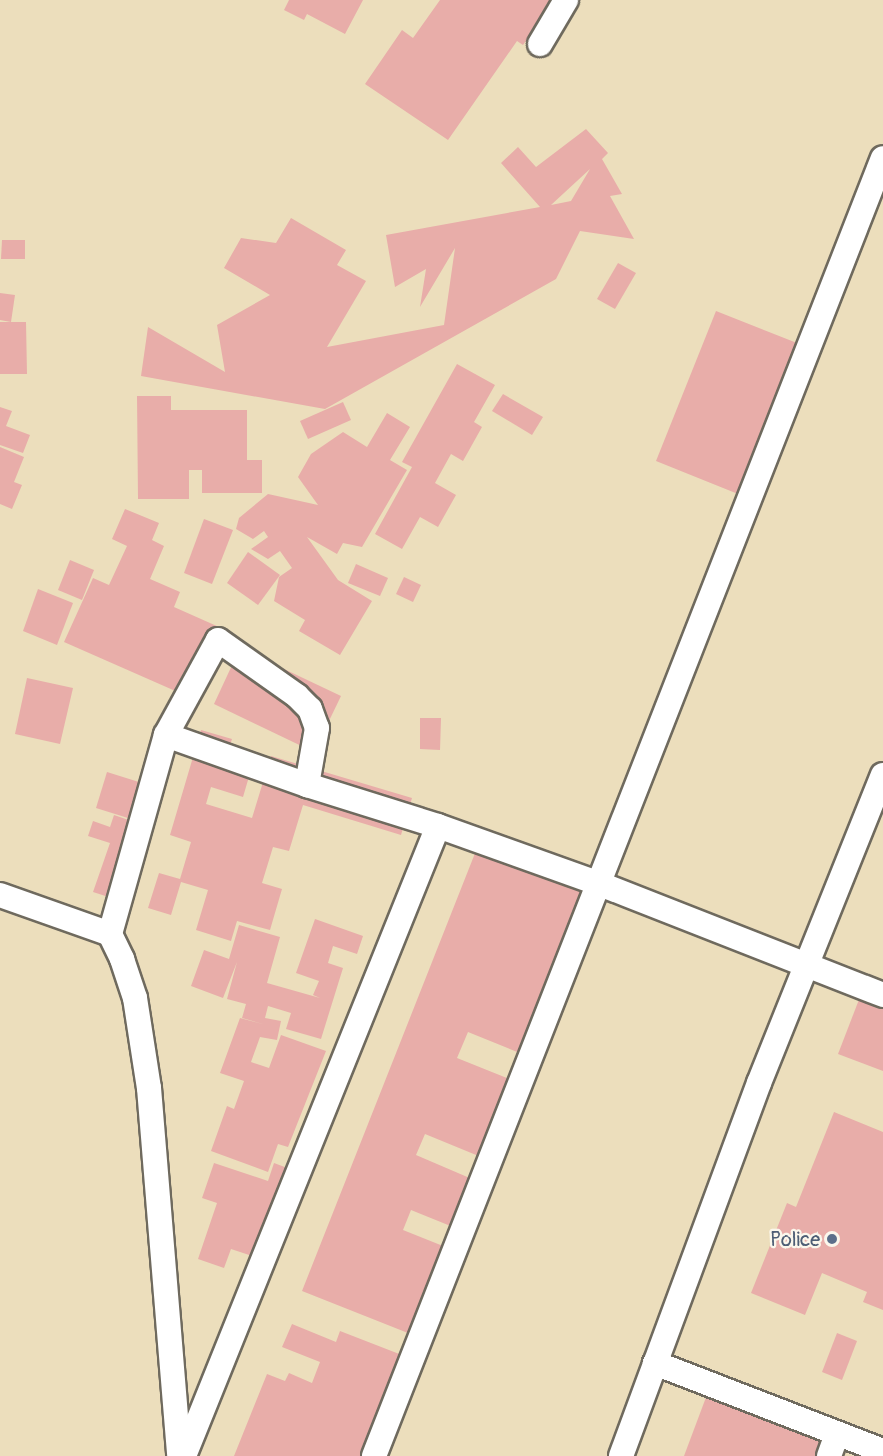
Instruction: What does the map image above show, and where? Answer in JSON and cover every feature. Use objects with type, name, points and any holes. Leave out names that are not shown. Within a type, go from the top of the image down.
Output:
[{"type":"street","points":[[540,44],[566,0]]},
{"type":"street","points":[[374,1456],[883,158]]},
{"type":"street","points":[[179,1456],[149,1088],[135,998],[110,934],[166,735],[218,640],[297,696],[309,709],[317,728],[307,785]]},
{"type":"street","points":[[166,735],[307,785],[438,826],[600,884],[883,994]]},
{"type":"street","points":[[621,1456],[807,966],[883,775]]},
{"type":"street","points":[[184,1456],[438,826]]},
{"type":"street","points":[[0,894],[110,934]]},
{"type":"street","points":[[655,1363],[833,1445],[883,1451]]},
{"type":"building","points":[[289,0],[363,0],[345,34],[307,14],[304,20],[284,10]]},
{"type":"building","points":[[440,0],[554,0],[523,45],[517,41],[448,140],[365,84],[402,30],[413,38]]},
{"type":"building","points":[[586,129],[608,153],[602,159],[622,194],[610,196],[634,239],[580,231],[556,279],[325,409],[141,376],[148,327],[225,372],[217,325],[270,295],[224,268],[241,238],[276,243],[291,218],[346,250],[337,265],[366,281],[327,347],[444,325],[455,248],[420,307],[426,269],[395,287],[386,235],[540,207],[501,163],[518,147],[536,167]],"holes":[[[590,169],[571,201],[551,205]]]},
{"type":"building","points":[[2,240],[25,240],[25,259],[1,259]]},
{"type":"building","points":[[618,263],[636,273],[615,309],[597,299]]},
{"type":"building","points":[[0,293],[15,295],[11,322],[0,320]]},
{"type":"building","points":[[716,311],[802,345],[749,479],[745,477],[738,494],[656,461]]},
{"type":"building","points":[[0,322],[26,322],[27,374],[0,374]]},
{"type":"building","points":[[457,364],[495,385],[474,422],[482,427],[463,461],[451,454],[435,483],[456,495],[438,527],[420,517],[402,549],[375,534],[412,467],[402,462]]},
{"type":"building","points":[[503,394],[543,417],[532,435],[492,411]]},
{"type":"building","points":[[137,396],[171,396],[171,410],[247,410],[247,460],[262,460],[262,493],[202,493],[202,470],[189,470],[189,499],[138,499]]},
{"type":"building","points":[[343,402],[351,420],[308,439],[300,421]]},
{"type":"building","points":[[0,407],[12,411],[6,426],[30,435],[23,453],[0,445]]},
{"type":"building","points":[[387,413],[410,427],[390,460],[407,470],[362,547],[343,543],[337,554],[307,537],[338,580],[372,601],[340,655],[299,631],[305,620],[274,601],[279,577],[292,568],[280,551],[268,559],[251,549],[268,537],[264,531],[253,539],[236,529],[239,518],[268,494],[318,505],[298,477],[311,454],[343,432],[367,447]]},
{"type":"building","points":[[0,447],[24,457],[14,482],[22,485],[12,509],[0,504]]},
{"type":"building","points":[[125,509],[159,523],[152,540],[164,546],[150,579],[180,592],[174,607],[219,627],[189,697],[64,642],[93,578],[109,585],[127,546],[112,539]]},
{"type":"building","points":[[204,519],[233,530],[212,584],[184,573]]},
{"type":"building","points":[[248,552],[280,575],[258,605],[227,583]]},
{"type":"building","points":[[70,560],[94,570],[82,600],[58,590]]},
{"type":"building","points":[[356,564],[388,578],[380,596],[348,583]]},
{"type":"building","points":[[404,577],[421,585],[413,602],[396,594]]},
{"type":"building","points":[[38,589],[73,603],[57,645],[23,631]]},
{"type":"building","points":[[240,648],[341,696],[314,752],[214,704]]},
{"type":"building","points":[[27,678],[73,688],[60,744],[15,734]]},
{"type":"building","points":[[420,718],[441,718],[440,750],[420,749]]},
{"type":"building","points":[[201,730],[232,739],[230,745],[256,753],[243,797],[211,787],[206,804],[252,818],[271,756],[412,798],[401,835],[303,805],[289,851],[273,847],[262,883],[282,889],[270,930],[237,921],[231,941],[196,930],[208,890],[181,882],[171,915],[148,908],[159,873],[180,879],[191,842],[170,835]]},
{"type":"building","points":[[107,772],[158,788],[147,824],[96,808]]},
{"type":"building","points":[[114,815],[146,826],[121,901],[93,892],[110,843],[88,836],[93,821],[110,827]]},
{"type":"building","points":[[483,833],[596,878],[522,1054],[468,1032],[457,1058],[512,1080],[481,1157],[425,1134],[416,1155],[472,1179],[453,1227],[411,1210],[403,1230],[448,1248],[413,1335],[302,1291]]},
{"type":"building","points":[[315,919],[363,936],[357,954],[333,946],[328,963],[343,968],[321,1039],[286,1029],[291,1013],[268,1006],[265,1018],[281,1021],[277,1040],[260,1037],[251,1062],[269,1068],[281,1035],[326,1051],[288,1147],[278,1144],[268,1172],[211,1151],[227,1106],[234,1109],[244,1081],[220,1073],[240,1018],[263,1024],[242,1018],[246,1004],[227,999],[237,962],[223,998],[191,986],[204,950],[229,959],[239,925],[280,937],[267,983],[320,998],[313,995],[319,981],[296,973]]},
{"type":"building","points":[[865,984],[883,991],[883,1071],[838,1054]]},
{"type":"building","points":[[834,1112],[883,1132],[883,1310],[863,1302],[867,1292],[822,1273],[805,1315],[751,1293],[787,1203],[796,1207]]},
{"type":"building","points":[[214,1163],[268,1181],[274,1163],[290,1169],[261,1259],[231,1249],[224,1268],[198,1259],[217,1203],[202,1198]]},
{"type":"building","points":[[292,1324],[336,1342],[340,1331],[407,1357],[363,1456],[234,1456],[267,1374],[285,1381],[289,1373],[312,1383],[320,1362],[282,1347]]},
{"type":"building","points":[[837,1333],[857,1341],[842,1380],[822,1372]]},
{"type":"building","points":[[711,1384],[848,1436],[840,1456],[684,1456]]},
{"type":"place","name":"Police","points":[[832,1239]]}]
